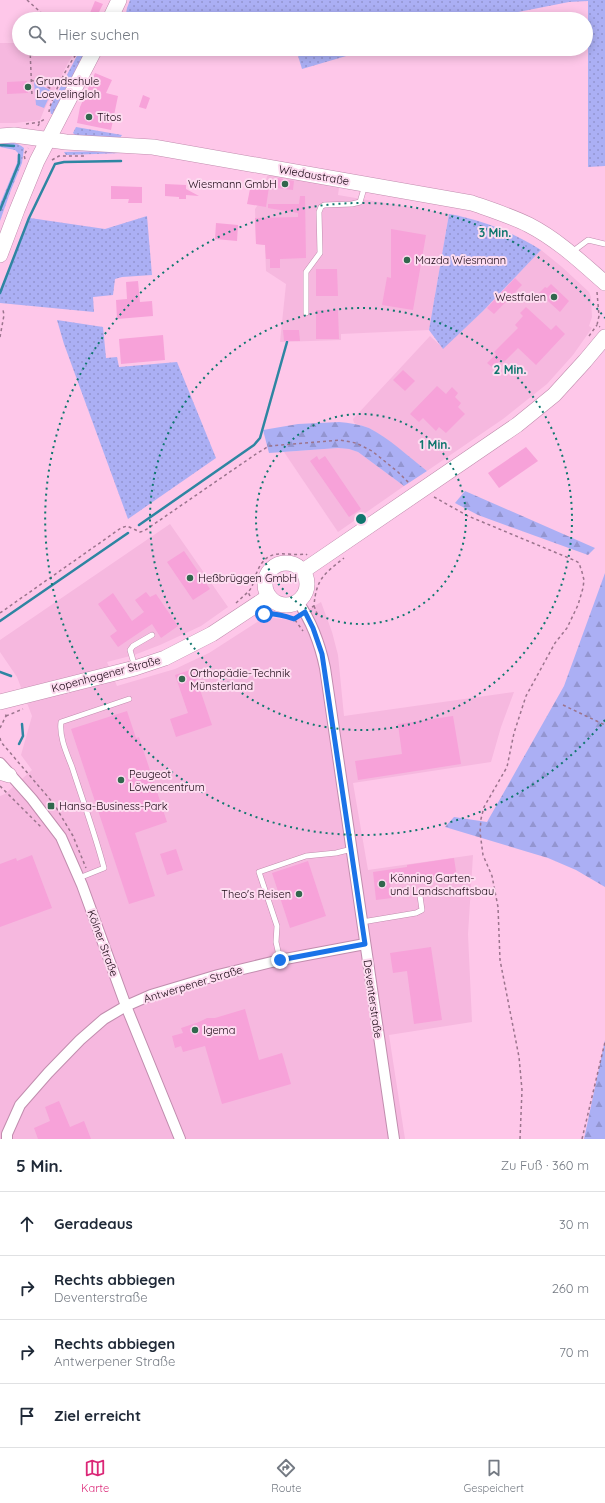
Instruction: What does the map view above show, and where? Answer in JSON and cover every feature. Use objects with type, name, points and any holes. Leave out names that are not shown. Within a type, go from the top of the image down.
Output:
[{"type":"main road","points":[[113,12],[118,0]]},
{"type":"main road","points":[[0,255],[16,210],[37,161],[48,140],[54,117],[91,56]]},
{"type":"main road","name":"Wiedaustraße","points":[[0,136],[14,135],[66,142],[153,147],[472,203],[504,214],[530,226],[572,253],[601,286]]},
{"type":"main road","points":[[308,568],[306,593],[301,607],[292,605],[284,606],[272,601],[262,600],[265,590],[264,582],[270,569],[276,565],[289,563],[308,568],[511,430],[534,412],[561,388],[601,330]]},
{"type":"main road","name":"Kopenhagener Straße","points":[[0,702],[135,668],[165,658],[219,630],[262,600]]},
{"type":"street","name":"Deventerstraße","points":[[301,607],[318,641],[326,668],[394,1139]]},
{"type":"street","name":"Kölner Straße","points":[[2,774],[32,799],[61,837],[79,878],[126,1006],[180,1139]]},
{"type":"street","name":"Antwerpener Straße","points":[[4,1134],[20,1105],[48,1073],[80,1040],[104,1020],[126,1006],[174,987],[280,960],[365,944]]},
{"type":"lane","points":[[306,313],[306,272],[320,253],[319,212],[321,207],[324,205],[352,204],[360,202],[366,184]]},
{"type":"lane","points":[[572,253],[588,240],[605,244]]},
{"type":"lane","points":[[135,668],[130,650],[133,646],[152,635]]},
{"type":"lane","points":[[79,878],[104,868],[97,841],[64,744],[60,729],[61,722],[129,699]]},
{"type":"lane","points":[[280,960],[276,942],[277,926],[259,872],[306,856],[352,849]]},
{"type":"lane","points":[[362,922],[416,913],[422,910],[420,896]]},
{"type":"path","points":[[27,0],[40,12]]},
{"type":"path","points":[[30,56],[32,96]]},
{"type":"path","points":[[54,117],[49,105],[70,64],[76,56]]},
{"type":"path","points":[[31,80],[52,89]]},
{"type":"path","points":[[37,161],[48,162],[60,156],[90,156]]},
{"type":"path","points":[[589,337],[601,330],[599,316],[601,286]]},
{"type":"path","points":[[0,337],[4,315],[3,310]]},
{"type":"path","points":[[0,613],[120,528],[127,526],[140,532],[144,531],[269,446],[340,440],[356,443],[372,451],[410,484],[421,491],[434,496],[468,516],[576,561],[579,564],[584,580],[578,605],[567,628],[555,643],[526,696],[514,733],[507,767],[484,807],[481,819],[480,832],[484,855],[492,876],[498,907],[500,960],[519,1057],[522,1090],[520,1139]]},
{"type":"path","points":[[280,553],[300,555],[306,554],[308,568],[322,576],[318,582],[314,606],[301,607],[294,619],[269,613],[264,614],[262,600],[248,592],[254,584],[256,573],[265,560],[273,555],[280,553]]},
{"type":"path","points":[[563,704],[605,725]]},
{"type":"path","points":[[0,738],[0,743]]},
{"type":"path","points":[[2,774],[45,832]]},
{"type":"path","points":[[582,1139],[605,1042]]},
{"type":"shaded area","name":"Grundschule Loevelingloh","points":[[0,43],[12,43],[12,56],[72,56],[40,120],[0,123]]},
{"type":"shaded area","points":[[277,175],[339,188],[338,195],[449,214],[429,330],[341,334],[341,340],[280,342],[286,284],[266,271],[265,245],[256,244],[255,209],[263,198],[267,176]]},
{"type":"shaded area","points":[[541,250],[589,292],[591,297],[592,317],[589,326],[592,328],[573,355],[547,384],[503,419],[427,471],[385,438],[369,428],[354,423],[353,419],[430,336],[443,348],[483,311]]},
{"type":"shaded area","points":[[338,448],[358,452],[404,486],[338,532],[284,452]]},
{"type":"shaded area","name":"Hansa-Business-Park","points":[[170,524],[228,607],[201,626],[160,645],[134,655],[107,662],[117,686],[175,669],[209,653],[265,617],[290,620],[321,602],[332,632],[338,655],[344,716],[514,692],[501,727],[491,762],[353,783],[368,870],[473,855],[468,934],[472,1022],[389,1035],[405,1139],[0,1139],[0,796],[5,794],[32,770],[21,755],[32,716],[17,677],[0,652],[0,640]]},
{"type":"green space","points":[[130,0],[605,0],[605,166],[588,167],[588,56],[593,56],[593,12],[588,12],[588,1],[569,2],[518,12],[126,12]]},
{"type":"green space","points":[[77,56],[84,56],[53,114],[51,114],[50,110],[51,105]]},
{"type":"green space","points":[[298,56],[346,56],[302,69]]},
{"type":"green space","points":[[34,82],[52,91],[44,108],[36,105]]},
{"type":"green space","points":[[76,127],[122,135],[120,138],[76,136],[73,133]]},
{"type":"green space","points":[[0,142],[16,143],[24,148],[22,163],[0,221],[0,204],[17,163],[18,153],[15,150],[0,147]]},
{"type":"green space","points":[[117,151],[123,153],[66,155],[64,152]]},
{"type":"green space","points":[[449,214],[485,223],[519,238],[541,250],[483,311],[443,349],[429,330]]},
{"type":"green space","points":[[147,216],[152,275],[122,277],[115,279],[113,295],[93,297],[94,312],[0,303],[0,294],[30,218],[105,229]]},
{"type":"green space","points":[[57,320],[103,327],[106,358],[117,357],[119,367],[177,362],[216,458],[128,519],[64,344]]},
{"type":"green space","points":[[339,422],[369,428],[391,442],[427,471],[404,486],[358,452],[349,449],[338,448],[269,453],[263,430],[298,424]]},
{"type":"green space","points":[[465,491],[595,548],[588,555],[478,515],[455,503]]},
{"type":"green space","points":[[605,573],[605,887],[576,870],[548,858],[445,827],[454,817],[487,822],[564,686]]},
{"type":"green space","points":[[605,1040],[605,1139],[584,1139]]},
{"type":"building","points":[[95,1],[103,4],[99,12],[90,12]]},
{"type":"building","points":[[95,73],[112,80],[106,93],[118,96],[111,130],[77,123],[80,107]]},
{"type":"building","points":[[27,81],[28,93],[7,94],[7,82]]},
{"type":"building","points":[[143,95],[150,98],[146,109],[139,107]]},
{"type":"building","points":[[278,178],[294,181],[293,190],[277,188]]},
{"type":"building","points":[[165,184],[186,185],[186,189],[199,196],[186,195],[186,199],[179,199],[179,197],[165,196]]},
{"type":"building","points":[[251,184],[269,187],[266,207],[247,204]]},
{"type":"building","points":[[111,186],[142,187],[142,203],[128,203],[129,199],[111,199]]},
{"type":"building","points":[[300,196],[305,196],[306,258],[280,259],[280,268],[270,268],[270,259],[266,259],[265,245],[256,244],[255,218],[298,217],[298,213],[268,208],[268,204],[299,204]]},
{"type":"building","points":[[216,223],[238,225],[237,241],[215,239]]},
{"type":"building","name":"Mazda Wiesmann","points":[[391,229],[426,235],[413,310],[382,305],[387,277],[391,278]]},
{"type":"building","points":[[316,269],[337,269],[338,296],[316,296]]},
{"type":"building","points":[[515,278],[522,285],[494,314],[487,308]]},
{"type":"building","points":[[138,281],[140,302],[152,301],[153,316],[117,319],[116,300],[127,299],[126,282]]},
{"type":"building","name":"Westfalen","points":[[551,284],[569,301],[560,312],[539,293]]},
{"type":"building","points":[[526,307],[551,330],[556,325],[565,334],[536,365],[518,348],[504,362],[501,359],[493,368],[487,363],[496,354],[494,352],[518,328],[515,325],[523,316],[520,313]]},
{"type":"building","points":[[316,310],[338,310],[339,339],[316,339]]},
{"type":"building","points":[[283,330],[299,330],[300,341],[284,341]]},
{"type":"building","points":[[163,335],[165,360],[121,364],[119,339]]},
{"type":"building","points":[[403,370],[415,381],[405,391],[393,380]]},
{"type":"building","points":[[437,386],[446,394],[452,387],[458,393],[455,397],[461,403],[458,407],[465,414],[446,433],[439,427],[436,431],[423,418],[419,422],[410,414]]},
{"type":"building","points":[[526,447],[538,461],[499,488],[488,473]]},
{"type":"building","points":[[317,456],[319,460],[325,456],[361,509],[349,517],[310,461]]},
{"type":"building","name":"Heßbrüggen GmbH","points":[[184,551],[210,589],[193,600],[167,562]]},
{"type":"building","points":[[146,592],[150,597],[156,594],[178,626],[161,638],[152,624],[118,647],[110,636],[117,631],[98,604],[113,593],[132,621],[144,612],[135,600]]},
{"type":"building","points":[[193,669],[212,725],[176,737],[170,719],[188,713],[175,675]]},
{"type":"building","name":"Peugeot Löwencentrum","points":[[127,711],[136,738],[139,737],[167,822],[135,833],[155,896],[129,904],[71,729]]},
{"type":"building","points":[[453,716],[461,764],[358,780],[355,761],[402,754],[398,724]]},
{"type":"building","points":[[176,849],[183,870],[167,875],[160,854]]},
{"type":"building","points":[[32,855],[52,908],[0,927],[0,864],[16,858],[17,861]]},
{"type":"building","points":[[454,858],[457,878],[410,884],[409,881],[390,883],[392,898],[376,900],[373,872]]},
{"type":"building","name":"Theo's Reisen","points":[[308,861],[326,916],[290,928],[272,873]]},
{"type":"building","points":[[431,947],[442,1020],[414,1024],[407,971],[393,973],[390,953]]},
{"type":"building","points":[[245,1009],[259,1060],[282,1053],[291,1084],[222,1104],[205,1046],[183,1052],[181,1046],[175,1048],[172,1036],[183,1033],[181,1028],[207,1018],[215,1018]]},
{"type":"building","points":[[59,1101],[70,1127],[84,1121],[91,1139],[38,1139],[34,1128],[50,1121],[45,1107]]},
{"type":"waterway","points":[[0,145],[14,146]]},
{"type":"waterway","points":[[0,210],[19,163],[19,155]]},
{"type":"waterway","points":[[0,293],[29,218],[55,164],[64,162],[121,161]]},
{"type":"waterway","points":[[139,525],[254,445],[260,438],[287,342]]},
{"type":"waterway","points":[[0,621],[128,533]]},
{"type":"waterway","points":[[0,672],[11,676]]},
{"type":"waterway","points":[[19,744],[23,736],[22,724]]},
{"type":"place","name":"Grundschule Loevelingloh","points":[[28,87]]},
{"type":"place","name":"Titos","points":[[89,117]]},
{"type":"place","name":"Wiesmann GmbH","points":[[285,184]]},
{"type":"place","name":"Mazda Wiesmann","points":[[407,260]]},
{"type":"place","name":"Westfalen","points":[[554,297]]},
{"type":"place","name":"Heßbrüggen GmbH","points":[[190,578]]},
{"type":"place","name":"Orthopädie-Technik Münsterland","points":[[182,679]]},
{"type":"place","name":"Peugeot Löwencentrum","points":[[121,780]]},
{"type":"place","name":"Hansa-Business-Park","points":[[51,806]]},
{"type":"place","name":"Könning Garten- und Landschaftsbau","points":[[382,884]]},
{"type":"place","name":"Theo's Reisen","points":[[299,894]]},
{"type":"place","name":"Igema","points":[[195,1030]]},
{"type":"route","points":[[264,614],[269,613],[294,619],[305,612],[313,628],[322,654],[326,668],[365,944],[280,960]]}]
